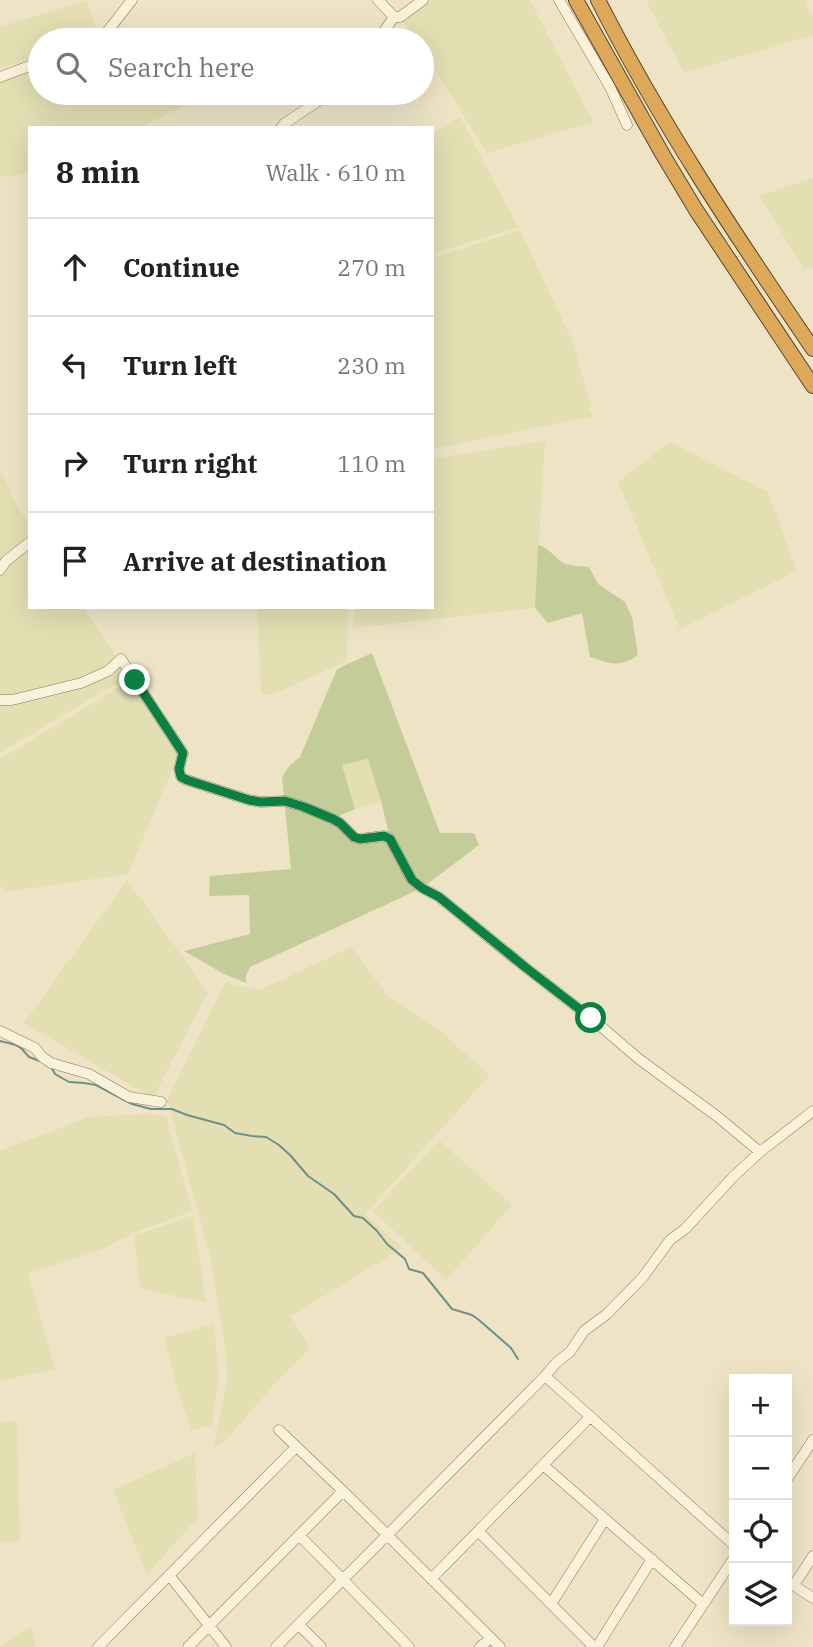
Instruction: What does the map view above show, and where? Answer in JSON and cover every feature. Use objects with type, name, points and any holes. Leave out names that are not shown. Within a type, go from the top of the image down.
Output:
[{"type":"highway","points":[[576,0],[663,156],[813,386]]},
{"type":"highway","points":[[598,0],[653,101],[730,226],[813,349]]},
{"type":"street","points":[[110,28],[132,0]]},
{"type":"street","points":[[378,0],[394,17],[400,17],[423,0]]},
{"type":"street","points":[[559,0],[610,87],[627,125]]},
{"type":"street","points":[[386,28],[394,17]]},
{"type":"street","points":[[0,77],[28,66]]},
{"type":"street","points":[[282,126],[312,105]]},
{"type":"street","points":[[0,570],[6,561],[28,544]]},
{"type":"street","points":[[0,700],[12,700],[81,683],[108,671],[121,659],[183,753],[179,769],[181,777],[249,800],[285,801],[304,807],[333,819],[360,839],[384,836],[390,839],[412,880],[439,897],[639,1059],[718,1117],[760,1152]]},
{"type":"street","points":[[0,1031],[35,1048],[51,1063],[89,1074],[129,1097],[161,1102]]},
{"type":"street","points":[[276,1647],[556,1363],[570,1352],[584,1331],[607,1314],[643,1277],[670,1240],[685,1229],[734,1176],[813,1111]]},
{"type":"street","points":[[545,1376],[729,1541]]},
{"type":"street","points":[[431,1579],[590,1417]]},
{"type":"street","points":[[279,1430],[500,1647]]},
{"type":"street","points":[[792,1472],[812,1444]]},
{"type":"street","points":[[98,1647],[296,1447]]},
{"type":"street","points":[[543,1465],[704,1604]]},
{"type":"street","points":[[188,1647],[343,1491]]},
{"type":"street","points":[[551,1604],[605,1519]]},
{"type":"street","points":[[478,1531],[595,1647],[652,1559]]},
{"type":"street","points":[[299,1535],[409,1647]]},
{"type":"street","points":[[792,1581],[813,1556]]},
{"type":"street","points":[[675,1647],[731,1563]]},
{"type":"street","points":[[169,1575],[226,1647]]},
{"type":"street","points":[[792,1584],[813,1598]]},
{"type":"street","points":[[299,1625],[321,1647]]},
{"type":"street","points":[[480,1647],[491,1638]]},
{"type":"shaded area","points":[[430,0],[530,0],[593,122],[487,153],[434,68],[434,28],[408,28],[404,22]]},
{"type":"shaded area","points":[[646,0],[805,0],[809,12],[813,15],[813,35],[684,73]]},
{"type":"shaded area","points":[[84,1],[88,3],[96,28],[28,28],[28,60],[0,68],[0,27]]},
{"type":"shaded area","points":[[28,70],[28,105],[188,105],[142,126],[28,126],[28,173],[0,177],[0,80]]},
{"type":"shaded area","points":[[460,117],[518,227],[434,253],[434,132]]},
{"type":"shaded area","points":[[813,178],[813,267],[804,269],[759,196]]},
{"type":"shaded area","points":[[520,230],[572,340],[591,406],[589,411],[595,416],[434,449],[434,257]]},
{"type":"shaded area","points":[[545,441],[535,608],[353,628],[355,609],[434,609],[434,459]]},
{"type":"shaded area","points":[[670,442],[768,492],[797,571],[680,629],[618,482]]},
{"type":"shaded area","points":[[0,468],[13,499],[28,523],[28,609],[84,609],[129,676],[0,753]]},
{"type":"shaded area","points":[[257,609],[348,609],[347,661],[271,695],[261,694]]},
{"type":"shaded area","points":[[131,680],[179,754],[128,874],[4,892],[0,884],[0,759]]},
{"type":"shaded area","points":[[369,759],[381,801],[355,809],[342,765]]},
{"type":"shaded area","points":[[127,880],[208,992],[153,1098],[24,1023]]},
{"type":"shaded area","points":[[351,947],[388,996],[440,1031],[490,1075],[365,1214],[402,1248],[291,1316],[310,1349],[280,1378],[225,1441],[214,1447],[227,1381],[226,1355],[210,1256],[167,1100],[225,983],[260,990]]},
{"type":"shaded area","points":[[148,1114],[166,1116],[192,1211],[131,1234],[102,1249],[28,1274],[55,1369],[0,1381],[0,1151],[89,1117]]},
{"type":"shaded area","points":[[439,1140],[512,1205],[446,1280],[373,1211]]},
{"type":"shaded area","points":[[193,1215],[206,1303],[140,1288],[134,1236]]},
{"type":"shaded area","points":[[214,1324],[219,1377],[212,1425],[192,1430],[180,1398],[164,1338]]},
{"type":"shaded area","points":[[17,1421],[20,1542],[0,1542],[0,1423]]},
{"type":"shaded area","points":[[195,1453],[198,1517],[147,1575],[113,1490]]},
{"type":"shaded area","points":[[31,1627],[36,1647],[0,1647],[0,1646]]},
{"type":"green space","points":[[538,545],[566,564],[589,567],[598,584],[625,602],[632,617],[638,655],[615,664],[590,657],[582,613],[548,623],[535,608]]},
{"type":"green space","points":[[372,653],[440,833],[474,833],[479,845],[422,888],[250,967],[246,983],[184,951],[250,934],[249,895],[209,896],[210,876],[291,869],[282,777],[300,757],[337,669]],"holes":[[[368,759],[390,838],[354,837],[334,818],[355,809],[342,765]]]},
{"type":"waterway","points":[[0,1041],[16,1045],[29,1057],[40,1061]]},
{"type":"waterway","points":[[51,1067],[55,1074],[69,1082],[96,1085],[132,1104],[151,1109],[172,1109],[224,1125],[235,1133],[266,1137],[279,1145],[308,1176],[334,1194],[354,1216],[363,1218],[377,1231],[387,1244],[405,1259],[409,1269],[423,1273],[452,1309],[479,1320],[511,1348],[518,1359]]},
{"type":"route","points":[[135,680],[183,753],[179,769],[181,777],[249,800],[285,801],[304,807],[340,823],[354,837],[360,839],[384,836],[390,839],[412,880],[439,897],[591,1018]]}]
